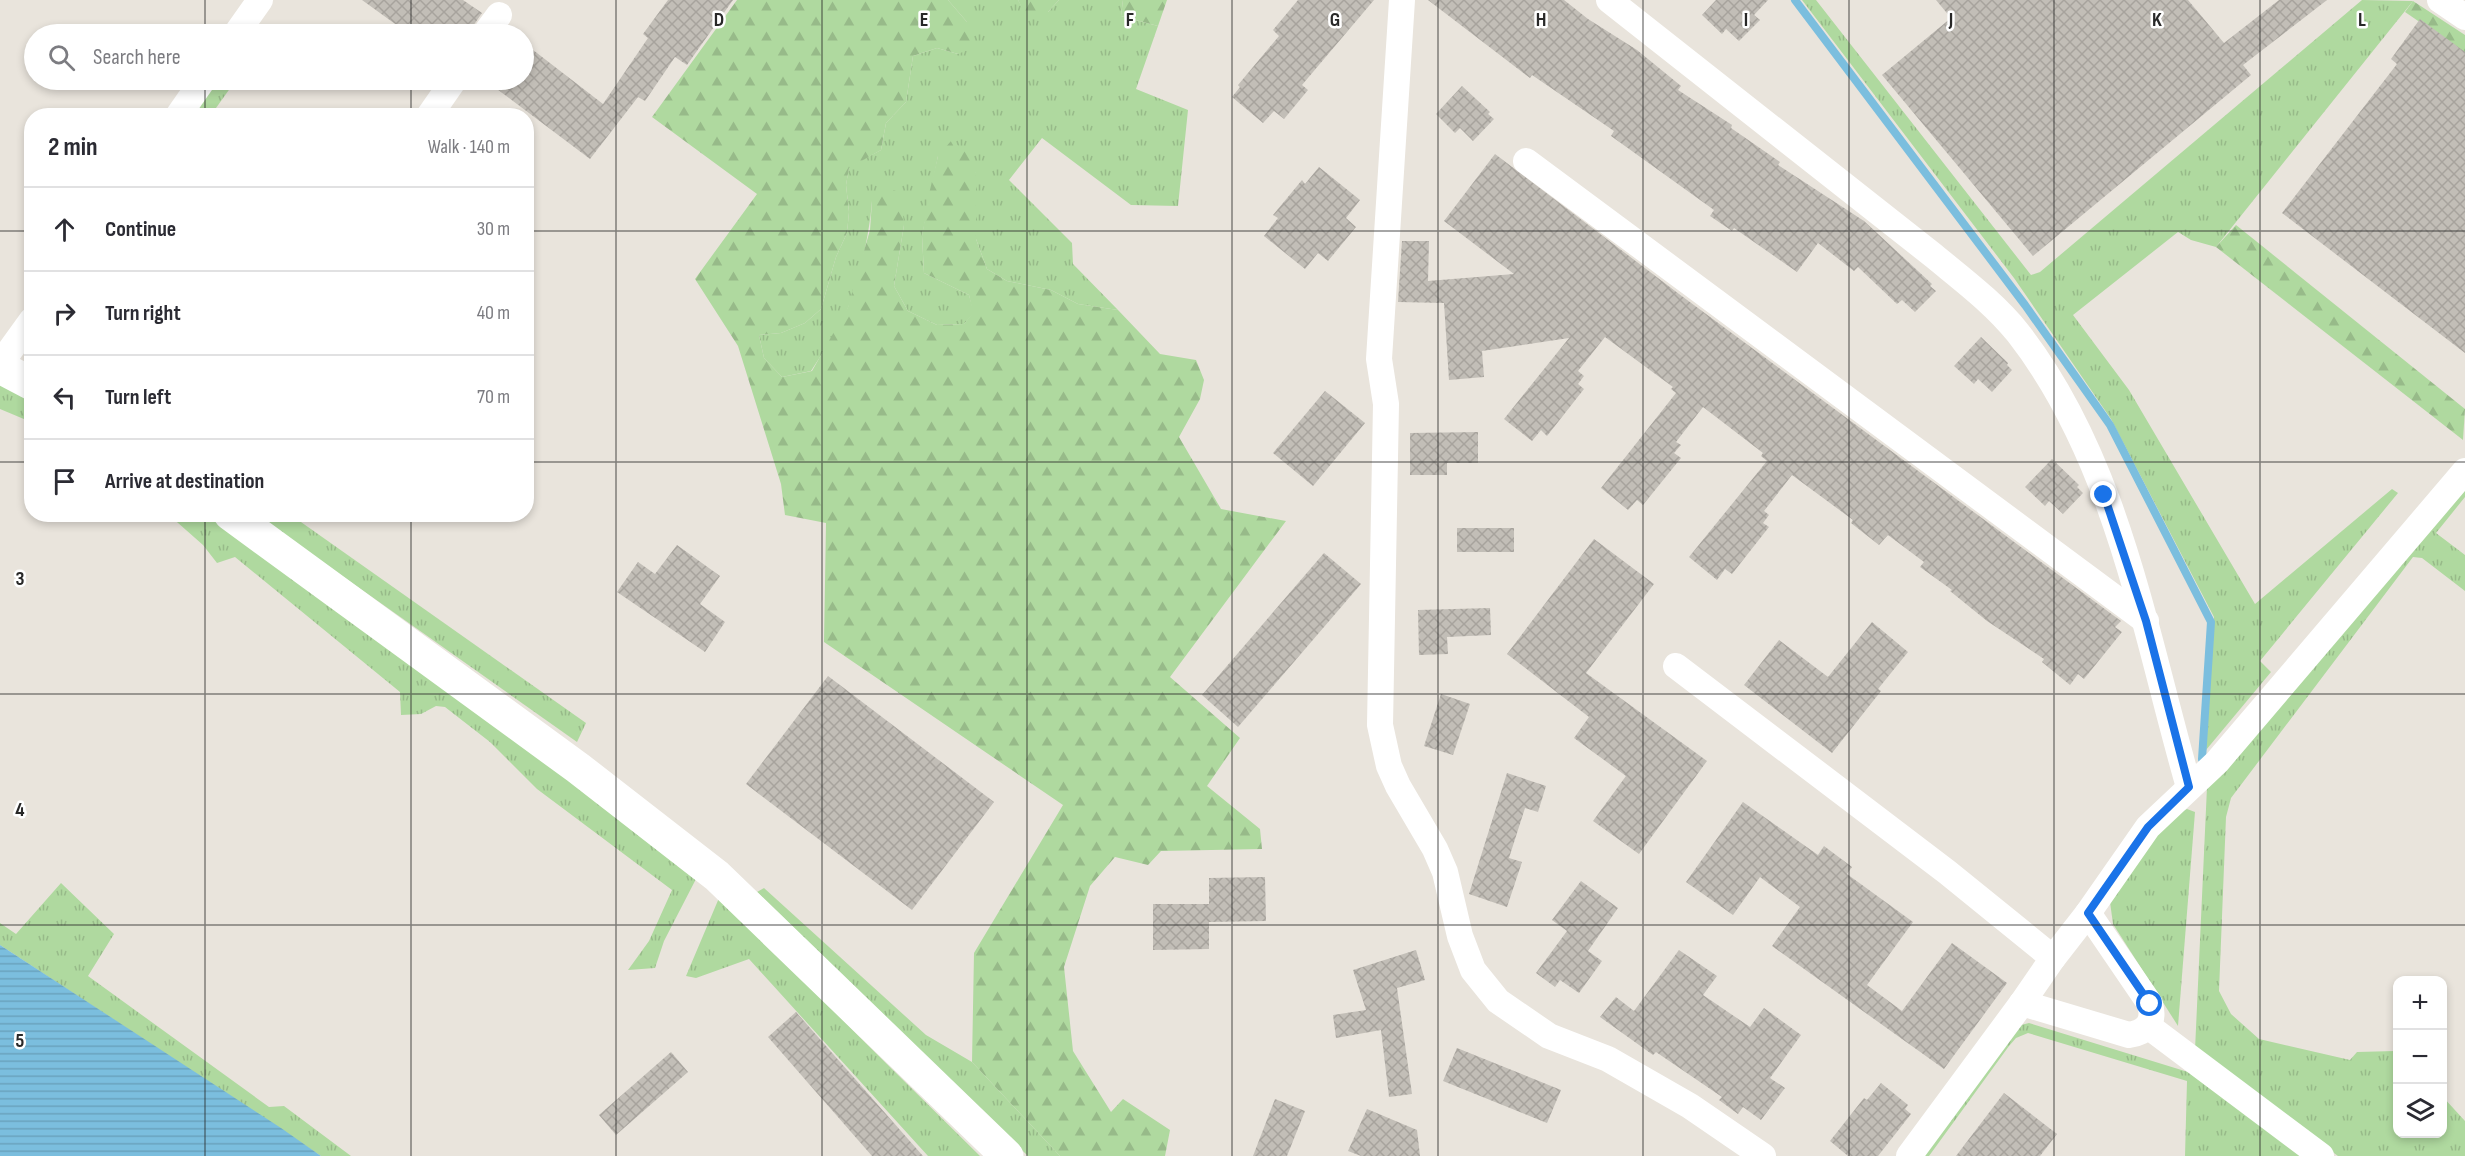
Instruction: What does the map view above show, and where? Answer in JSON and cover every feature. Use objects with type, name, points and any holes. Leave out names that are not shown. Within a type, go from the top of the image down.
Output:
[{"type":"street","points":[[243,24],[260,0]]},
{"type":"street","points":[[1402,0],[1378,359],[1386,404],[1380,725],[1389,766],[1398,786],[1435,849],[1445,872],[1460,936],[1473,970],[1498,1001],[1549,1036],[1608,1059],[1690,1106],[1763,1156]]},
{"type":"street","points":[[1609,0],[1934,256],[1979,293],[2017,332],[2050,380],[2093,465],[2146,621],[2189,787]]},
{"type":"street","points":[[2440,0],[2465,17]]},
{"type":"street","points":[[184,108],[196,90]]},
{"type":"street","points":[[435,108],[447,90]]},
{"type":"street","points":[[1526,161],[2146,621]]},
{"type":"street","points":[[24,331],[0,365],[24,379]]},
{"type":"street","points":[[1909,1156],[2022,1004],[2148,827],[2217,762],[2254,721],[2465,471]]},
{"type":"street","points":[[241,522],[578,768],[717,876],[1007,1156]]},
{"type":"street","points":[[1676,666],[1947,872],[2053,958]]},
{"type":"street","points":[[2022,1004],[2129,1035],[2141,1033],[2148,1026],[2153,1015],[2150,1004],[2088,913]]},
{"type":"street","points":[[2148,1026],[2321,1156]]},
{"type":"green space","points":[[737,0],[948,0],[967,22],[972,48],[958,54],[937,48],[913,56],[906,102],[886,123],[881,150],[849,168],[846,185],[849,212],[847,233],[836,257],[821,309],[805,323],[781,333],[759,335],[764,358],[782,377],[812,371],[848,307],[870,230],[872,201],[886,187],[901,193],[904,225],[894,286],[908,311],[937,325],[964,324],[973,313],[969,295],[924,273],[922,236],[929,194],[938,156],[951,141],[968,152],[976,173],[976,239],[987,269],[1007,281],[1051,290],[1078,304],[1118,310],[1160,354],[1196,360],[1204,380],[1200,399],[1179,437],[1221,509],[1286,521],[1170,677],[1240,738],[1207,786],[1260,829],[1262,849],[1161,851],[1148,865],[1115,857],[1090,886],[1064,967],[1073,1051],[1111,1112],[1123,1099],[1170,1130],[1165,1156],[1060,1156],[972,1062],[974,953],[1063,805],[824,642],[826,523],[785,515],[781,484],[738,346],[695,279],[757,194],[652,117]]},
{"type":"green space","points":[[948,0],[1018,0],[1025,12],[1048,12],[1059,0],[1123,0],[1121,16],[1158,26],[1136,89],[1188,110],[1178,206],[1131,205],[1042,138],[1009,180],[1072,243],[1073,264],[1118,310],[1078,304],[1051,290],[1007,281],[987,269],[976,239],[976,173],[938,156],[922,236],[924,273],[969,295],[974,313],[964,324],[937,325],[908,311],[894,286],[904,225],[872,201],[860,272],[843,318],[811,371],[782,377],[764,358],[759,335],[781,333],[805,323],[821,309],[836,257],[847,233],[849,212],[846,185],[849,167],[881,150],[886,123],[906,102],[913,56],[937,48],[958,54],[967,22]]},
{"type":"green space","points":[[1018,0],[1059,0],[1048,12],[1024,12]]},
{"type":"green space","points":[[1123,0],[1167,0],[1158,26],[1121,16]]},
{"type":"green space","points":[[1802,0],[1816,0],[2031,275],[2040,272],[2362,0],[2413,1],[2216,247],[2191,240],[2178,232],[2073,315],[2129,390],[2255,604],[2392,489],[2398,493],[2260,661],[2271,672],[2206,750],[2214,617],[2111,419],[2014,278]]},
{"type":"green space","points":[[2413,1],[2465,35],[2465,53],[2405,12]]},
{"type":"green space","points":[[207,90],[229,90],[216,108],[194,108]]},
{"type":"green space","points":[[2236,225],[2465,409],[2463,440],[2216,247]]},
{"type":"green space","points":[[0,380],[24,392],[24,419],[0,409]]},
{"type":"green space","points":[[2465,482],[2465,497],[2436,533],[2465,555],[2465,591],[2422,558],[2413,557],[2231,798],[2226,817],[2219,991],[2231,1014],[2259,1039],[2350,1060],[2357,1052],[2393,1051],[2393,1138],[2447,1138],[2447,1101],[2465,1121],[2465,1156],[2338,1156],[2195,1050],[2207,787]]},
{"type":"green space","points":[[177,522],[221,522],[525,746],[696,879],[664,941],[655,968],[628,970],[649,941],[672,890],[537,789],[490,742],[445,707],[436,706],[421,714],[401,715],[400,692],[235,557],[217,563],[203,545]]},
{"type":"green space","points":[[266,522],[301,522],[586,723],[577,742]]},
{"type":"green space","points":[[2187,809],[2195,812],[2178,1026],[2113,924],[2110,902],[2117,886],[2173,815]]},
{"type":"green space","points":[[61,883],[114,934],[88,976],[269,1107],[284,1106],[351,1156],[321,1156],[0,945],[0,923],[16,934]]},
{"type":"green space","points":[[764,888],[926,1035],[972,1062],[1060,1156],[1028,1156],[757,892]]},
{"type":"green space","points":[[719,898],[980,1156],[928,1156],[749,959],[696,978],[686,976]]},
{"type":"green space","points":[[2029,1023],[2188,1072],[2302,1156],[2185,1156],[2187,1081],[2028,1033],[2016,1038],[2009,1046],[1929,1156],[1918,1156],[2017,1026]]},
{"type":"water","points":[[0,945],[281,1128],[321,1156],[0,1156]]},
{"type":"building","points":[[362,0],[463,0],[482,13],[474,24],[395,24]]},
{"type":"building","points":[[668,0],[733,0],[687,65],[675,57],[645,101],[638,97],[590,159],[534,117],[534,108],[522,108],[498,90],[534,90],[534,51],[603,104],[648,38],[643,34]]},
{"type":"building","points":[[1298,0],[1374,0],[1302,85],[1308,90],[1284,119],[1274,111],[1263,123],[1232,97],[1240,87],[1238,85],[1279,36],[1273,30]]},
{"type":"building","points":[[1428,0],[1564,0],[1588,19],[1637,50],[1681,86],[1678,90],[1732,125],[1731,128],[1780,162],[1778,165],[1864,221],[1932,284],[1930,286],[1936,291],[1915,312],[1902,300],[1897,304],[1858,267],[1854,271],[1818,243],[1797,272],[1734,228],[1732,231],[1710,216],[1714,210],[1611,136],[1614,131],[1532,75],[1530,78]]},
{"type":"building","points":[[1716,0],[1768,0],[1754,15],[1760,20],[1739,41],[1726,29],[1722,34],[1702,15]]},
{"type":"building","points":[[1936,0],[2188,0],[2224,43],[2279,0],[2327,0],[2243,65],[2251,75],[2033,256],[1882,75],[1951,18]]},
{"type":"building","points":[[2420,19],[2465,52],[2465,353],[2282,213],[2397,64],[2391,59]]},
{"type":"building","points":[[1462,86],[1490,112],[1488,114],[1494,119],[1473,141],[1460,128],[1455,133],[1436,114]]},
{"type":"building","points":[[1495,154],[1679,294],[2121,621],[2115,627],[2122,632],[2084,679],[2078,674],[2070,685],[2042,662],[2044,659],[1987,621],[1950,591],[1952,590],[1920,567],[1924,562],[1888,535],[1879,545],[1851,523],[1853,520],[1792,475],[1764,511],[1769,515],[1763,523],[1769,527],[1732,574],[1725,569],[1717,580],[1689,557],[1767,461],[1761,456],[1763,453],[1703,407],[1676,442],[1681,445],[1674,453],[1681,458],[1643,505],[1637,500],[1628,510],[1601,488],[1676,393],[1671,389],[1673,387],[1605,337],[1578,371],[1584,376],[1578,384],[1584,389],[1547,436],[1541,430],[1532,441],[1504,419],[1569,338],[1482,351],[1484,377],[1449,380],[1444,303],[1398,302],[1402,241],[1429,241],[1428,281],[1514,274],[1444,221]]},
{"type":"building","points":[[1319,167],[1360,200],[1346,218],[1356,227],[1328,261],[1318,253],[1305,269],[1264,236],[1278,218],[1273,215],[1302,180],[1305,184]]},
{"type":"building","points":[[1981,337],[2008,363],[2007,365],[2012,370],[1992,392],[1978,379],[1974,384],[1954,366]]},
{"type":"building","points":[[1325,391],[1365,423],[1313,486],[1273,453]]},
{"type":"building","points":[[1478,432],[1478,463],[1447,463],[1447,475],[1410,475],[1410,433]]},
{"type":"building","points":[[2052,459],[2079,485],[2077,487],[2083,493],[2063,514],[2049,501],[2045,506],[2025,487]]},
{"type":"building","points":[[1457,528],[1514,528],[1514,552],[1457,552]]},
{"type":"building","points":[[1594,539],[1654,584],[1586,673],[1707,761],[1639,854],[1593,821],[1626,776],[1574,738],[1589,717],[1507,654]]},
{"type":"building","points":[[677,545],[720,576],[700,604],[725,622],[705,652],[617,592],[638,562],[655,574]]},
{"type":"building","points":[[1324,553],[1361,584],[1238,727],[1202,695]]},
{"type":"building","points":[[1490,608],[1491,635],[1447,637],[1448,654],[1419,655],[1418,610]]},
{"type":"building","points":[[1872,622],[1908,652],[1878,689],[1881,691],[1832,753],[1744,685],[1779,640],[1828,677]]},
{"type":"building","points":[[828,676],[994,802],[912,910],[746,784]]},
{"type":"building","points":[[1441,694],[1470,704],[1453,755],[1424,746]]},
{"type":"building","points":[[1507,773],[1546,786],[1538,812],[1525,808],[1509,858],[1522,862],[1507,907],[1469,894]]},
{"type":"building","points":[[1743,802],[1818,855],[1824,846],[1852,867],[1847,874],[1913,922],[1867,985],[1902,1011],[1952,943],[2007,983],[1944,1069],[1772,946],[1800,907],[1760,877],[1733,915],[1686,882]]},
{"type":"building","points":[[1265,877],[1266,921],[1209,922],[1209,949],[1153,950],[1153,904],[1209,904],[1209,878]]},
{"type":"building","points":[[1581,881],[1618,908],[1588,951],[1602,961],[1579,993],[1560,980],[1555,987],[1536,973],[1567,931],[1552,920]]},
{"type":"building","points":[[1416,950],[1425,980],[1397,988],[1412,1094],[1389,1097],[1381,1030],[1336,1038],[1333,1015],[1366,1010],[1353,970]]},
{"type":"building","points":[[1679,950],[1717,976],[1703,995],[1750,1027],[1764,1008],[1801,1035],[1770,1078],[1785,1088],[1761,1120],[1743,1107],[1738,1114],[1719,1100],[1722,1097],[1656,1052],[1653,1055],[1600,1017],[1616,997],[1634,1011]]},
{"type":"building","points":[[796,1012],[923,1156],[872,1156],[768,1037]]},
{"type":"building","points":[[1457,1048],[1561,1090],[1547,1123],[1443,1081]]},
{"type":"building","points":[[671,1052],[688,1072],[616,1135],[599,1115]]},
{"type":"building","points":[[1881,1083],[1908,1105],[1905,1109],[1911,1114],[1878,1156],[1848,1156],[1830,1141],[1864,1098],[1867,1100]]},
{"type":"building","points":[[2004,1093],[2057,1134],[2040,1156],[1956,1156]]},
{"type":"building","points":[[1275,1099],[1305,1111],[1287,1156],[1253,1156]]},
{"type":"building","points":[[1367,1109],[1417,1130],[1420,1156],[1361,1156],[1348,1151]]},
{"type":"waterway","points":[[1795,0],[2025,305],[2110,425],[2211,622],[2202,759]]},
{"type":"route","points":[[2104,495],[2146,621],[2189,787],[2148,827],[2088,913],[2150,1004]]}]
